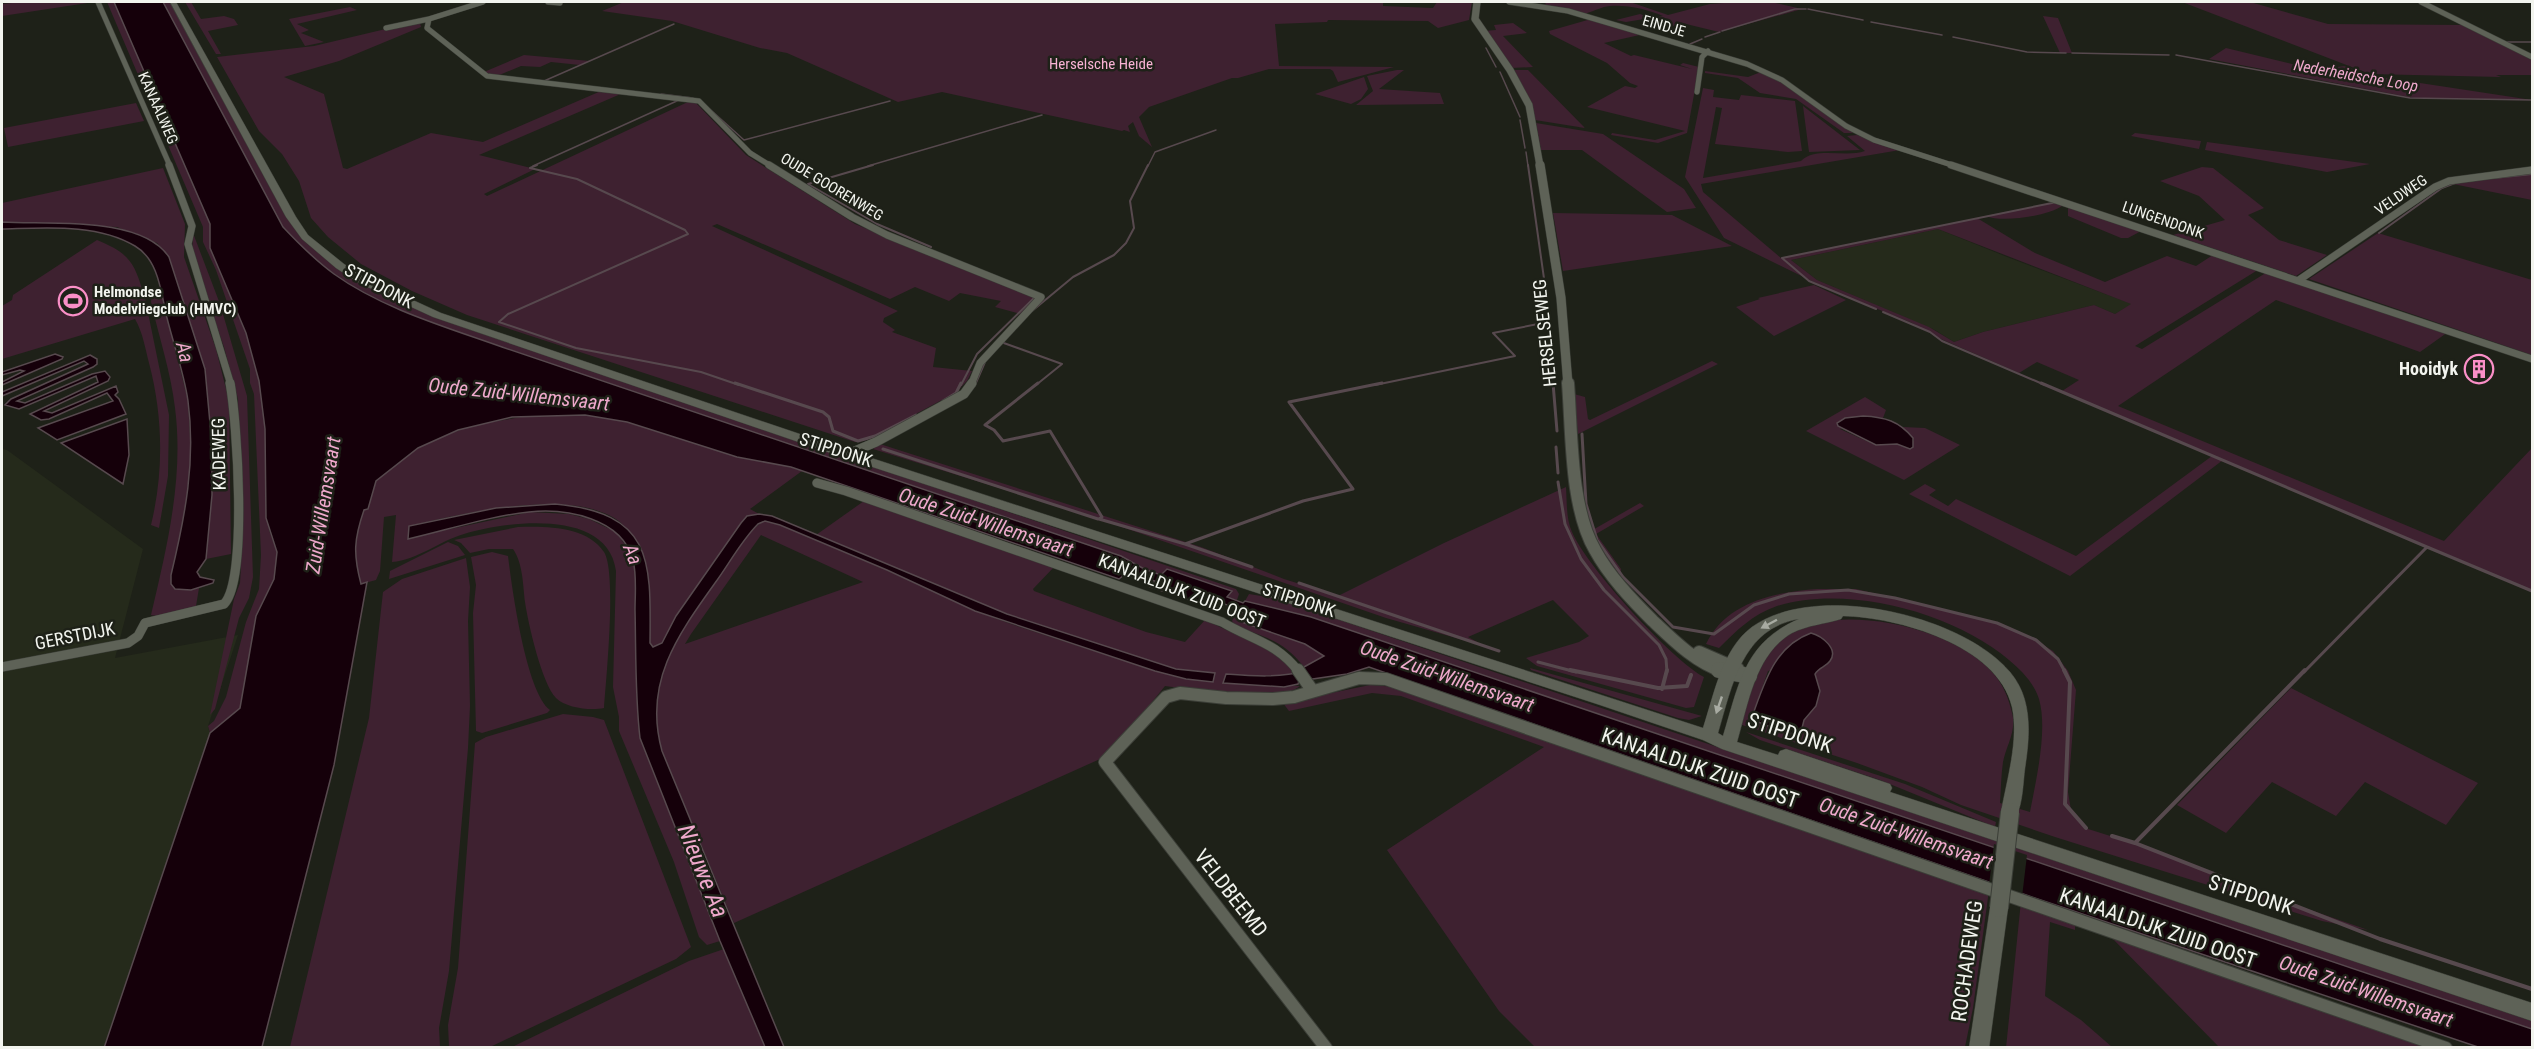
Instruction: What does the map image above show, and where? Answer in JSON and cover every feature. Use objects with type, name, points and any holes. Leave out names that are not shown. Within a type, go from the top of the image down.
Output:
[{"type":"main road","name":"STIPDONK","points":[[173,2],[291,217],[305,237],[340,266],[363,281],[437,315],[853,456],[1729,741],[1956,820],[2532,1012]]},
{"type":"main road","name":"ROCHADEWEG","points":[[1709,736],[1732,670],[1745,644],[1759,630],[1792,614],[1823,609],[1851,610],[1907,620],[1946,634],[1976,651],[2000,671],[2015,694],[2021,721],[1999,908],[1979,1047]]},
{"type":"main road","name":"ROCHADEWEG","points":[[1729,741],[1749,676],[1767,644],[1783,632],[1802,623],[1844,616],[1907,620]]},
{"type":"street","name":"KANAALWEG","points":[[98,2],[169,164],[192,226]]},
{"type":"street","points":[[386,28],[429,19],[483,2]]},
{"type":"street","points":[[548,2],[560,3]]},
{"type":"street","name":"HERSELSEWEG","points":[[1477,2],[1475,19],[1510,70],[1529,105],[1532,118],[1561,298],[1578,503],[1585,528],[1595,550],[1622,588],[1679,643],[1703,663],[1749,676]]},
{"type":"street","name":"EINDJE","points":[[1509,2],[1568,11],[1708,51],[1763,71],[1795,88]]},
{"type":"street","points":[[2421,2],[2532,57]]},
{"type":"street","name":"OUDE GOORENWEG","points":[[429,19],[426,28],[487,76],[678,96],[699,101],[750,153],[852,217],[887,235],[1041,297],[980,363],[972,383],[964,394],[853,456]]},
{"type":"street","name":"EINDJE","points":[[1698,92],[1702,57],[1708,51]]},
{"type":"street","name":"LUNGENDONK","points":[[1795,88],[1846,126],[1874,140],[2532,359]]},
{"type":"street","name":"VELDWEG","points":[[2299,280],[2436,187],[2450,181],[2532,170]]},
{"type":"street","name":"KADEWEG","points":[[145,623],[224,604],[230,598],[237,561],[236,415],[230,375],[188,244],[192,226]]},
{"type":"street","name":"KANAALDIJK ZUID OOST","points":[[817,483],[846,491],[1222,622],[1270,644],[1289,658],[1306,680]]},
{"type":"street","name":"GERSTDIJK","points":[[2,667],[128,643],[138,636],[145,623]]},
{"type":"street","name":"KANAALDIJK ZUID OOST","points":[[1306,680],[1359,678],[1386,680],[2110,933],[2446,1047]]},
{"type":"street","name":"KANAALDIJK ZUID OOST","points":[[1105,762],[1166,697],[1180,693],[1226,698],[1294,697],[1306,680]]},
{"type":"street","name":"VELDBEEMD","points":[[1105,762],[1326,1047]]},
{"type":"shaded area","points":[[1938,229],[2132,304],[2115,314],[2094,305],[1983,332],[1954,342],[1935,330],[1817,280],[1791,260]]},
{"type":"shaded area","points":[[2,449],[7,450],[143,549],[115,658],[238,635],[208,726],[210,733],[104,1047],[2,1047]]},
{"type":"green space","points":[[94,2],[2,16],[2,4]]},
{"type":"green space","points":[[107,2],[114,2],[210,224],[210,248],[246,333],[259,381],[265,429],[269,530],[277,552],[274,579],[256,616],[240,708],[210,733],[208,726],[214,721],[226,697],[246,622],[259,589],[261,555],[254,394],[250,383],[250,369],[216,270],[203,242],[203,227]]},
{"type":"green space","points":[[163,2],[170,2],[292,225],[363,284],[419,310],[480,333],[1236,589],[1239,594],[1237,600],[1227,597],[1231,592],[1145,570],[1121,556],[437,324],[394,307],[353,286],[320,263],[283,227]]},
{"type":"green space","points":[[185,2],[191,2],[201,19],[224,16],[234,19],[238,25],[208,31],[221,54],[216,54]]},
{"type":"green space","name":"Herselsche Heide","points":[[624,2],[1383,2],[1383,6],[1433,8],[1437,2],[1472,2],[1469,20],[1438,28],[1428,21],[1328,20],[1327,22],[1275,24],[1279,66],[1394,67],[1338,82],[1330,69],[1269,69],[1232,78],[1149,107],[1139,117],[1152,147],[1139,136],[1133,122],[1128,126],[1130,132],[1122,131],[942,92],[898,102],[787,53],[760,48],[672,21],[602,11]]},
{"type":"green space","points":[[1547,2],[1630,2],[1668,15],[1710,4],[1737,2],[1771,2],[1802,9],[1719,32],[1682,23],[1673,26],[1650,18],[1626,22],[1616,20],[1640,14],[1652,18],[1663,16],[1634,7],[1611,6],[1577,14],[1544,5]]},
{"type":"green space","points":[[2182,2],[2250,2],[2328,24],[2462,25],[2532,59],[2532,75],[2496,75],[2501,77],[2370,74]]},
{"type":"green space","points":[[350,7],[357,10],[297,24],[309,30],[301,33],[324,42],[305,46],[289,19]]},
{"type":"green space","points":[[2043,16],[2058,18],[2072,53],[2060,53]]},
{"type":"green space","points":[[1591,19],[1644,34],[1604,43],[1631,56],[1692,69],[1680,65],[1683,63],[1699,67],[1687,133],[1658,143],[1611,135],[1612,133],[1655,140],[1685,131],[1587,107],[1625,86],[1635,88],[1638,86],[1630,83],[1607,63],[1550,34],[1549,31]]},
{"type":"green space","points":[[411,23],[420,23],[421,27],[339,61],[284,77],[324,94],[343,168],[347,169],[431,133],[483,142],[601,91],[623,93],[479,155],[535,169],[484,194],[487,196],[690,101],[696,103],[746,155],[855,224],[1036,298],[1021,314],[995,307],[1001,301],[960,293],[949,301],[915,287],[890,299],[717,224],[712,226],[898,311],[884,318],[883,322],[895,330],[892,332],[936,348],[933,367],[972,371],[967,381],[955,393],[867,440],[855,442],[467,315],[412,291],[361,264],[328,237],[311,218],[299,181],[282,154],[259,131],[217,57],[314,46]]},
{"type":"green space","points":[[1513,23],[1527,33],[1503,36],[1533,67],[1511,68],[1484,31],[1496,30],[1494,25]]},
{"type":"green space","points":[[2226,48],[2317,70],[2344,66],[2374,76],[2532,100],[2414,98],[2209,59]]},
{"type":"green space","points":[[524,55],[590,61],[580,65],[551,62],[540,67],[521,66],[497,76],[484,72]]},
{"type":"green space","points":[[1404,70],[1379,89],[1440,93],[1444,104],[1356,105],[1373,91],[1367,76]]},
{"type":"green space","points":[[1513,70],[1528,70],[1585,128],[1535,120]]},
{"type":"green space","points":[[1705,71],[1748,77],[1761,72],[1783,83],[1853,133],[1844,133],[1796,99],[1760,93],[1738,78],[1705,73]]},
{"type":"green space","points":[[1364,77],[1368,89],[1361,99],[1351,104],[1315,94]]},
{"type":"green space","points":[[1703,88],[1714,90],[1713,97],[1739,100],[1741,95],[1795,101],[1802,151],[1788,152],[1715,144],[1722,108],[1716,107],[1703,178],[1801,161],[1814,154],[1865,151],[1847,136],[1857,135],[1900,150],[1701,184],[1703,192],[1781,258],[1977,218],[2035,253],[2105,282],[2167,256],[2196,266],[2216,253],[2261,268],[2135,346],[2142,349],[2269,271],[2448,332],[2420,352],[2276,300],[2118,406],[2444,541],[2532,448],[2532,592],[2223,460],[2070,576],[1909,494],[1925,484],[1936,490],[1929,495],[1948,506],[1956,499],[2076,556],[2212,456],[2062,391],[2079,380],[2037,362],[2019,373],[1943,340],[1912,323],[1828,289],[1724,238],[1685,177]],"holes":[[[1938,229],[2131,304],[2115,314],[2094,305],[1983,332],[1954,342],[1929,327],[1817,280],[1791,260]]]},
{"type":"green space","points":[[136,103],[144,121],[8,147],[4,128]]},
{"type":"green space","points":[[1803,106],[1860,150],[1809,152]]},
{"type":"green space","points":[[1536,123],[1603,134],[1684,189],[1696,208],[1667,212],[1582,150],[1541,150]]},
{"type":"green space","points":[[2135,133],[2201,141],[2199,149],[2131,136]]},
{"type":"green space","points":[[2207,142],[2370,164],[2327,172],[2205,150]]},
{"type":"green space","points":[[2202,167],[2213,168],[2264,208],[2248,215],[2279,240],[2327,255],[2296,276],[2173,235],[2225,220],[2199,196],[2160,181]]},
{"type":"green space","points":[[163,168],[185,224],[184,257],[216,349],[229,401],[231,554],[206,559],[212,495],[212,445],[205,369],[169,257],[157,243],[117,227],[2,222],[2,203]]},
{"type":"green space","points":[[2532,173],[2532,200],[2453,184]]},
{"type":"green space","points":[[2058,202],[2062,206],[2036,215],[2013,219],[1986,216]]},
{"type":"green space","points":[[2068,205],[2145,229],[2128,238],[2121,238],[2068,216]]},
{"type":"green space","points":[[1553,213],[1672,215],[1732,246],[1563,271]]},
{"type":"green space","points":[[193,233],[220,304],[247,396],[253,577],[249,598],[239,618],[215,709],[210,715],[234,599],[240,583],[238,399],[224,347],[192,255]]},
{"type":"green space","points":[[2378,233],[2532,280],[2532,355],[2309,279]]},
{"type":"green space","name":"Helmondse Modelvliegclub (HMVC)","points":[[97,240],[116,249],[133,265],[143,292],[138,292],[137,298],[145,298],[169,415],[168,476],[159,528],[151,525],[160,464],[157,403],[144,341],[135,319],[2,359],[2,306],[12,300],[13,295]]},
{"type":"green space","points":[[1814,285],[1846,300],[1774,336],[1736,307],[1760,299],[1758,298]]},
{"type":"green space","points":[[160,287],[188,401],[191,457],[184,520],[191,590],[199,588],[196,606],[181,613],[162,616],[151,615],[163,564],[176,486],[177,434],[171,382],[151,302],[152,292]]},
{"type":"green space","points":[[1712,361],[1718,364],[1578,434],[1574,394],[1585,397],[1590,420]]},
{"type":"green space","points":[[1865,397],[1886,410],[1883,418],[1863,416],[1840,429],[1873,444],[1897,444],[1907,448],[1914,440],[1903,427],[1925,428],[1960,445],[1904,480],[1806,431]]},
{"type":"green space","points":[[533,415],[585,415],[627,422],[737,457],[780,464],[802,471],[750,509],[759,514],[747,516],[741,523],[662,643],[653,647],[650,643],[649,585],[646,566],[623,525],[600,511],[546,504],[516,506],[457,515],[409,526],[408,538],[530,512],[569,514],[589,519],[616,532],[630,552],[635,568],[637,710],[642,744],[720,941],[707,945],[699,937],[674,862],[619,731],[619,717],[613,687],[616,571],[609,551],[595,537],[576,528],[553,524],[505,525],[464,534],[411,558],[392,562],[396,515],[384,517],[380,571],[376,580],[361,584],[356,555],[358,530],[364,510],[368,509],[376,481],[418,448],[438,438],[474,425]]},
{"type":"green space","points":[[880,444],[1201,547],[1284,579],[1338,596],[1444,543],[1566,487],[1570,527],[1594,567],[1652,633],[1704,677],[1694,707],[1686,708],[1537,666],[1526,658],[1579,642],[1589,636],[1553,600],[1468,637],[1479,643],[1470,642],[1386,618],[1090,516],[873,449]]},
{"type":"green space","points":[[864,501],[1054,567],[1033,589],[1034,591],[1146,632],[1185,642],[1205,620],[1282,656],[1295,674],[1276,677],[1226,674],[1223,683],[1300,686],[1289,691],[1256,695],[1215,693],[1165,686],[1109,755],[734,923],[662,751],[657,725],[657,701],[661,678],[669,656],[692,615],[740,545],[764,521],[780,525],[975,611],[1011,624],[1155,671],[1192,672],[1176,669],[1007,614],[816,535]],"holes":[[[761,535],[863,582],[685,644]]]},
{"type":"green space","points":[[1640,503],[1644,506],[1596,534],[1621,569],[1620,576],[1589,532]]},
{"type":"green space","points":[[518,527],[565,529],[577,532],[597,543],[604,552],[608,563],[610,603],[604,708],[586,709],[572,706],[560,701],[551,691],[532,638],[521,568],[513,549],[489,549],[470,553],[461,543],[454,540]]},
{"type":"green space","points":[[448,542],[458,546],[465,555],[389,579],[390,571]]},
{"type":"green space","points":[[492,552],[508,556],[527,662],[541,700],[550,710],[547,713],[482,733],[476,731],[473,613],[476,585],[471,557]]},
{"type":"green space","points":[[466,558],[470,587],[468,748],[449,971],[439,1028],[440,1047],[290,1047],[369,718],[383,592],[402,579]]},
{"type":"green space","points":[[1856,589],[2001,624],[2053,651],[2068,671],[2076,690],[2068,792],[2071,810],[2085,828],[2164,853],[2276,898],[2368,930],[2322,921],[2055,837],[1961,805],[1922,787],[1857,763],[1742,725],[1741,714],[1759,667],[1776,644],[1798,628],[1845,619],[1901,625],[1929,633],[1976,657],[1997,677],[2003,687],[2011,708],[2013,726],[2003,762],[2000,803],[2030,812],[2042,740],[2041,711],[2037,693],[2027,677],[2009,660],[1986,643],[1960,629],[1930,616],[1867,601],[1805,600],[1768,609],[1738,629],[1719,648],[1706,644],[1726,618],[1739,609],[1769,597],[1801,591]],"holes":[[[1833,652],[1831,660],[1815,674],[1820,691],[1816,706],[1804,720],[1762,724],[1752,717],[1768,671]]]},
{"type":"green space","points":[[1249,594],[1274,598],[2532,1021],[2532,1029],[1311,617],[1245,601]]},
{"type":"green space","points":[[1237,610],[1250,617],[1245,624],[1306,644],[1325,656],[1304,667],[1297,658],[1281,646],[1265,637],[1235,626],[1232,621]]},
{"type":"green space","points":[[1530,668],[1702,716],[1689,720],[1678,718]]},
{"type":"green space","points":[[1370,685],[1397,687],[1989,890],[1973,1008],[1965,1047],[1535,1047],[1499,1011],[1387,850],[1544,747],[1401,696],[1372,693],[1289,711],[1283,703]]},
{"type":"green space","points":[[2291,688],[2478,783],[2446,825],[2365,782],[2336,816],[2272,782],[2226,833],[2177,805]]},
{"type":"green space","points":[[563,714],[604,720],[691,947],[676,959],[490,1047],[449,1047],[448,1025],[458,968],[475,743],[486,737]]},
{"type":"green space","points":[[1746,732],[1905,784],[1996,822],[1995,827],[1880,780],[1760,740]]},
{"type":"green space","points":[[2021,901],[2075,920],[2075,930],[2050,922],[2045,996],[2081,1020],[2112,1047],[2006,1048]]},
{"type":"green space","points":[[2110,936],[2424,1047],[2219,1047]]},
{"type":"green space","points":[[724,949],[765,1047],[510,1048],[689,961]]},
{"type":"water","points":[[114,2],[163,2],[283,227],[307,252],[334,274],[394,307],[502,347],[1121,556],[1146,570],[1161,575],[1167,569],[1232,591],[1227,597],[1243,603],[1245,601],[1311,617],[2532,1029],[2532,1047],[2478,1047],[2029,896],[1369,667],[1347,674],[1299,681],[1298,684],[1284,687],[1223,683],[1226,674],[1276,676],[1305,671],[1304,667],[1324,656],[1305,644],[1244,623],[1249,617],[1238,609],[1222,603],[1216,609],[1150,587],[1155,581],[1140,576],[1138,578],[1124,575],[1119,579],[791,467],[737,457],[627,422],[585,415],[512,417],[458,430],[418,448],[376,481],[368,509],[364,510],[358,530],[356,555],[358,573],[361,584],[367,582],[334,765],[262,1047],[104,1048],[210,733],[240,708],[256,616],[274,579],[277,552],[266,518],[265,429],[259,381],[246,333],[210,248],[210,224]]},
{"type":"water","name":"Aa","points":[[2,222],[68,223],[116,228],[138,234],[156,244],[169,257],[205,369],[212,445],[212,495],[206,559],[197,572],[200,577],[214,580],[213,583],[191,590],[175,589],[171,584],[188,489],[190,423],[181,370],[154,268],[143,252],[135,246],[104,234],[70,228],[2,229]]},
{"type":"water","points":[[55,354],[63,357],[62,359],[2,385],[2,382],[24,371],[2,375],[2,372]]},
{"type":"water","points":[[90,355],[97,359],[97,364],[93,367],[17,401],[25,403],[92,374],[105,371],[110,377],[108,381],[44,411],[52,413],[116,386],[118,392],[115,395],[126,414],[57,440],[38,428],[113,401],[107,393],[49,419],[41,420],[30,414],[98,382],[96,376],[19,409],[5,405],[11,399],[88,364],[84,361],[2,396],[2,392]]},
{"type":"water","points":[[1878,417],[1897,424],[1913,438],[1913,447],[1910,449],[1897,444],[1876,445],[1838,426],[1837,423],[1845,418]]},
{"type":"water","points":[[127,419],[129,455],[123,484],[61,443]]},
{"type":"water","points":[[555,504],[587,509],[611,518],[628,530],[640,546],[646,565],[649,588],[650,643],[653,647],[662,643],[676,616],[741,523],[747,516],[759,514],[772,516],[1007,614],[1176,669],[1215,673],[1213,682],[1186,679],[1155,671],[975,611],[887,570],[780,525],[765,521],[758,524],[688,622],[667,661],[660,682],[657,726],[662,751],[784,1047],[765,1047],[720,941],[640,738],[636,690],[636,585],[633,560],[627,546],[605,525],[591,519],[575,514],[544,511],[499,517],[408,539],[409,526],[496,508]]},
{"type":"water","points":[[1811,633],[1828,644],[1832,656],[1828,663],[1815,674],[1820,691],[1816,706],[1804,720],[1800,736],[1762,724],[1752,718],[1773,666],[1788,646]]},
{"type":"pier","points":[[1994,844],[2027,855],[2022,897],[1989,885]]},
{"type":"waterway","name":"Nederheidsche Loop","points":[[1722,31],[1795,9],[1806,9]]},
{"type":"waterway","name":"Nederheidsche Loop","points":[[1808,9],[1863,20]]},
{"type":"waterway","name":"Nederheidsche Loop","points":[[1871,22],[1942,35]]},
{"type":"waterway","points":[[544,81],[674,24]]},
{"type":"waterway","name":"Nederheidsche Loop","points":[[1705,37],[1720,32]]},
{"type":"waterway","name":"Nederheidsche Loop","points":[[1953,37],[2027,52],[2066,53]]},
{"type":"waterway","name":"Nederheidsche Loop","points":[[1690,44],[1702,39]]},
{"type":"waterway","points":[[2508,43],[2506,42],[2532,42]]},
{"type":"waterway","points":[[1486,48],[1496,67]]},
{"type":"waterway","name":"Nederheidsche Loop","points":[[2072,53],[2169,55]]},
{"type":"waterway","name":"Nederheidsche Loop","points":[[2176,55],[2410,98],[2532,100]]},
{"type":"waterway","points":[[1500,72],[1520,117]]},
{"type":"waterway","points":[[661,94],[693,98]]},
{"type":"waterway","points":[[533,166],[679,100]]},
{"type":"waterway","points":[[702,102],[744,140],[890,101]]},
{"type":"waterway","points":[[868,166],[1042,115]]},
{"type":"waterway","points":[[1520,120],[1525,148]]},
{"type":"waterway","points":[[1148,166],[1155,152],[1216,130]]},
{"type":"waterway","points":[[1526,152],[1528,166]]},
{"type":"waterway","points":[[537,165],[530,168],[577,179],[685,230],[688,234],[508,314],[499,322],[576,348],[701,372],[739,385]]},
{"type":"waterway","points":[[873,165],[808,184],[877,224],[931,247]]},
{"type":"waterway","points":[[1032,311],[1073,277],[1114,255],[1126,243],[1134,228],[1130,201],[1148,165]]},
{"type":"waterway","points":[[1528,165],[1549,314]]},
{"type":"waterway","points":[[2494,178],[2532,174]]},
{"type":"waterway","points":[[2379,233],[2442,188],[2455,183]]},
{"type":"waterway","points":[[1876,309],[1809,281],[1782,258],[2057,202]]},
{"type":"waterway","points":[[961,385],[977,354],[1034,298]]},
{"type":"waterway","points":[[1883,312],[1930,332],[1942,341],[2045,385]]},
{"type":"waterway","points":[[1375,385],[1515,356],[1493,333],[1543,323]]},
{"type":"waterway","points":[[1549,325],[1553,385]]},
{"type":"waterway","points":[[1001,342],[1062,364],[1036,385]]},
{"type":"waterway","points":[[975,385],[985,362]]},
{"type":"waterway","points":[[735,383],[823,412],[829,417],[833,431],[858,441],[875,436],[916,415]]},
{"type":"waterway","points":[[943,401],[956,393],[961,383]]},
{"type":"waterway","points":[[1038,383],[985,425],[994,430],[1003,441],[1050,431],[1102,517],[1099,519],[1185,544]]},
{"type":"waterway","points":[[1185,544],[1303,501],[1353,489],[1289,402],[1382,383]]},
{"type":"waterway","points":[[1553,383],[1557,431]]},
{"type":"waterway","points":[[2041,383],[2427,547]]},
{"type":"waterway","points":[[1582,434],[1586,504],[1597,540],[1623,577],[1673,627],[1714,634],[1754,605],[1789,594],[1848,590],[1895,598],[1997,623],[2036,640],[2058,659],[2065,672]]},
{"type":"waterway","points":[[1556,447],[1558,473]]},
{"type":"waterway","points":[[883,449],[1098,519]]},
{"type":"waterway","points":[[1558,482],[1565,524],[1581,559],[1604,590],[1659,645],[1666,659],[1667,670]]},
{"type":"waterway","points":[[1185,544],[1252,567]]},
{"type":"waterway","points":[[2304,672],[2427,547]]},
{"type":"waterway","points":[[2427,547],[2532,591]]},
{"type":"waterway","points":[[1299,583],[1499,651]]},
{"type":"waterway","points":[[1538,662],[1576,672]]},
{"type":"waterway","points":[[1570,670],[1662,688]]},
{"type":"waterway","points":[[1662,688],[1667,670]]},
{"type":"waterway","points":[[2135,843],[2305,670]]},
{"type":"waterway","points":[[2065,672],[2070,682],[2065,804],[2086,828]]},
{"type":"waterway","points":[[1662,688],[1687,686],[1691,675]]},
{"type":"waterway","points":[[2112,836],[2135,843]]},
{"type":"waterway","points":[[2135,843],[2380,939],[2532,989]]},
{"type":"place","name":"Helmondse Modelvliegclub (HMVC)","points":[[73,301]]},
{"type":"place","name":"Hooidyk","points":[[2479,369]]},
{"type":"water label","name":"Oude Zuid-Willemsvaart","points":[[519,394]]},
{"type":"water label","name":"Zuid-Willemsvaart","points":[[323,505]]},
{"type":"water label","name":"Oude Zuid-Willemsvaart","points":[[986,522]]},
{"type":"water label","name":"Oude Zuid-Willemsvaart","points":[[1447,676]]},
{"type":"water label","name":"Oude Zuid-Willemsvaart","points":[[1906,833]]},
{"type":"water label","name":"Nieuwe Aa","points":[[703,871]]},
{"type":"water label","name":"Oude Zuid-Willemsvaart","points":[[2366,991]]}]
